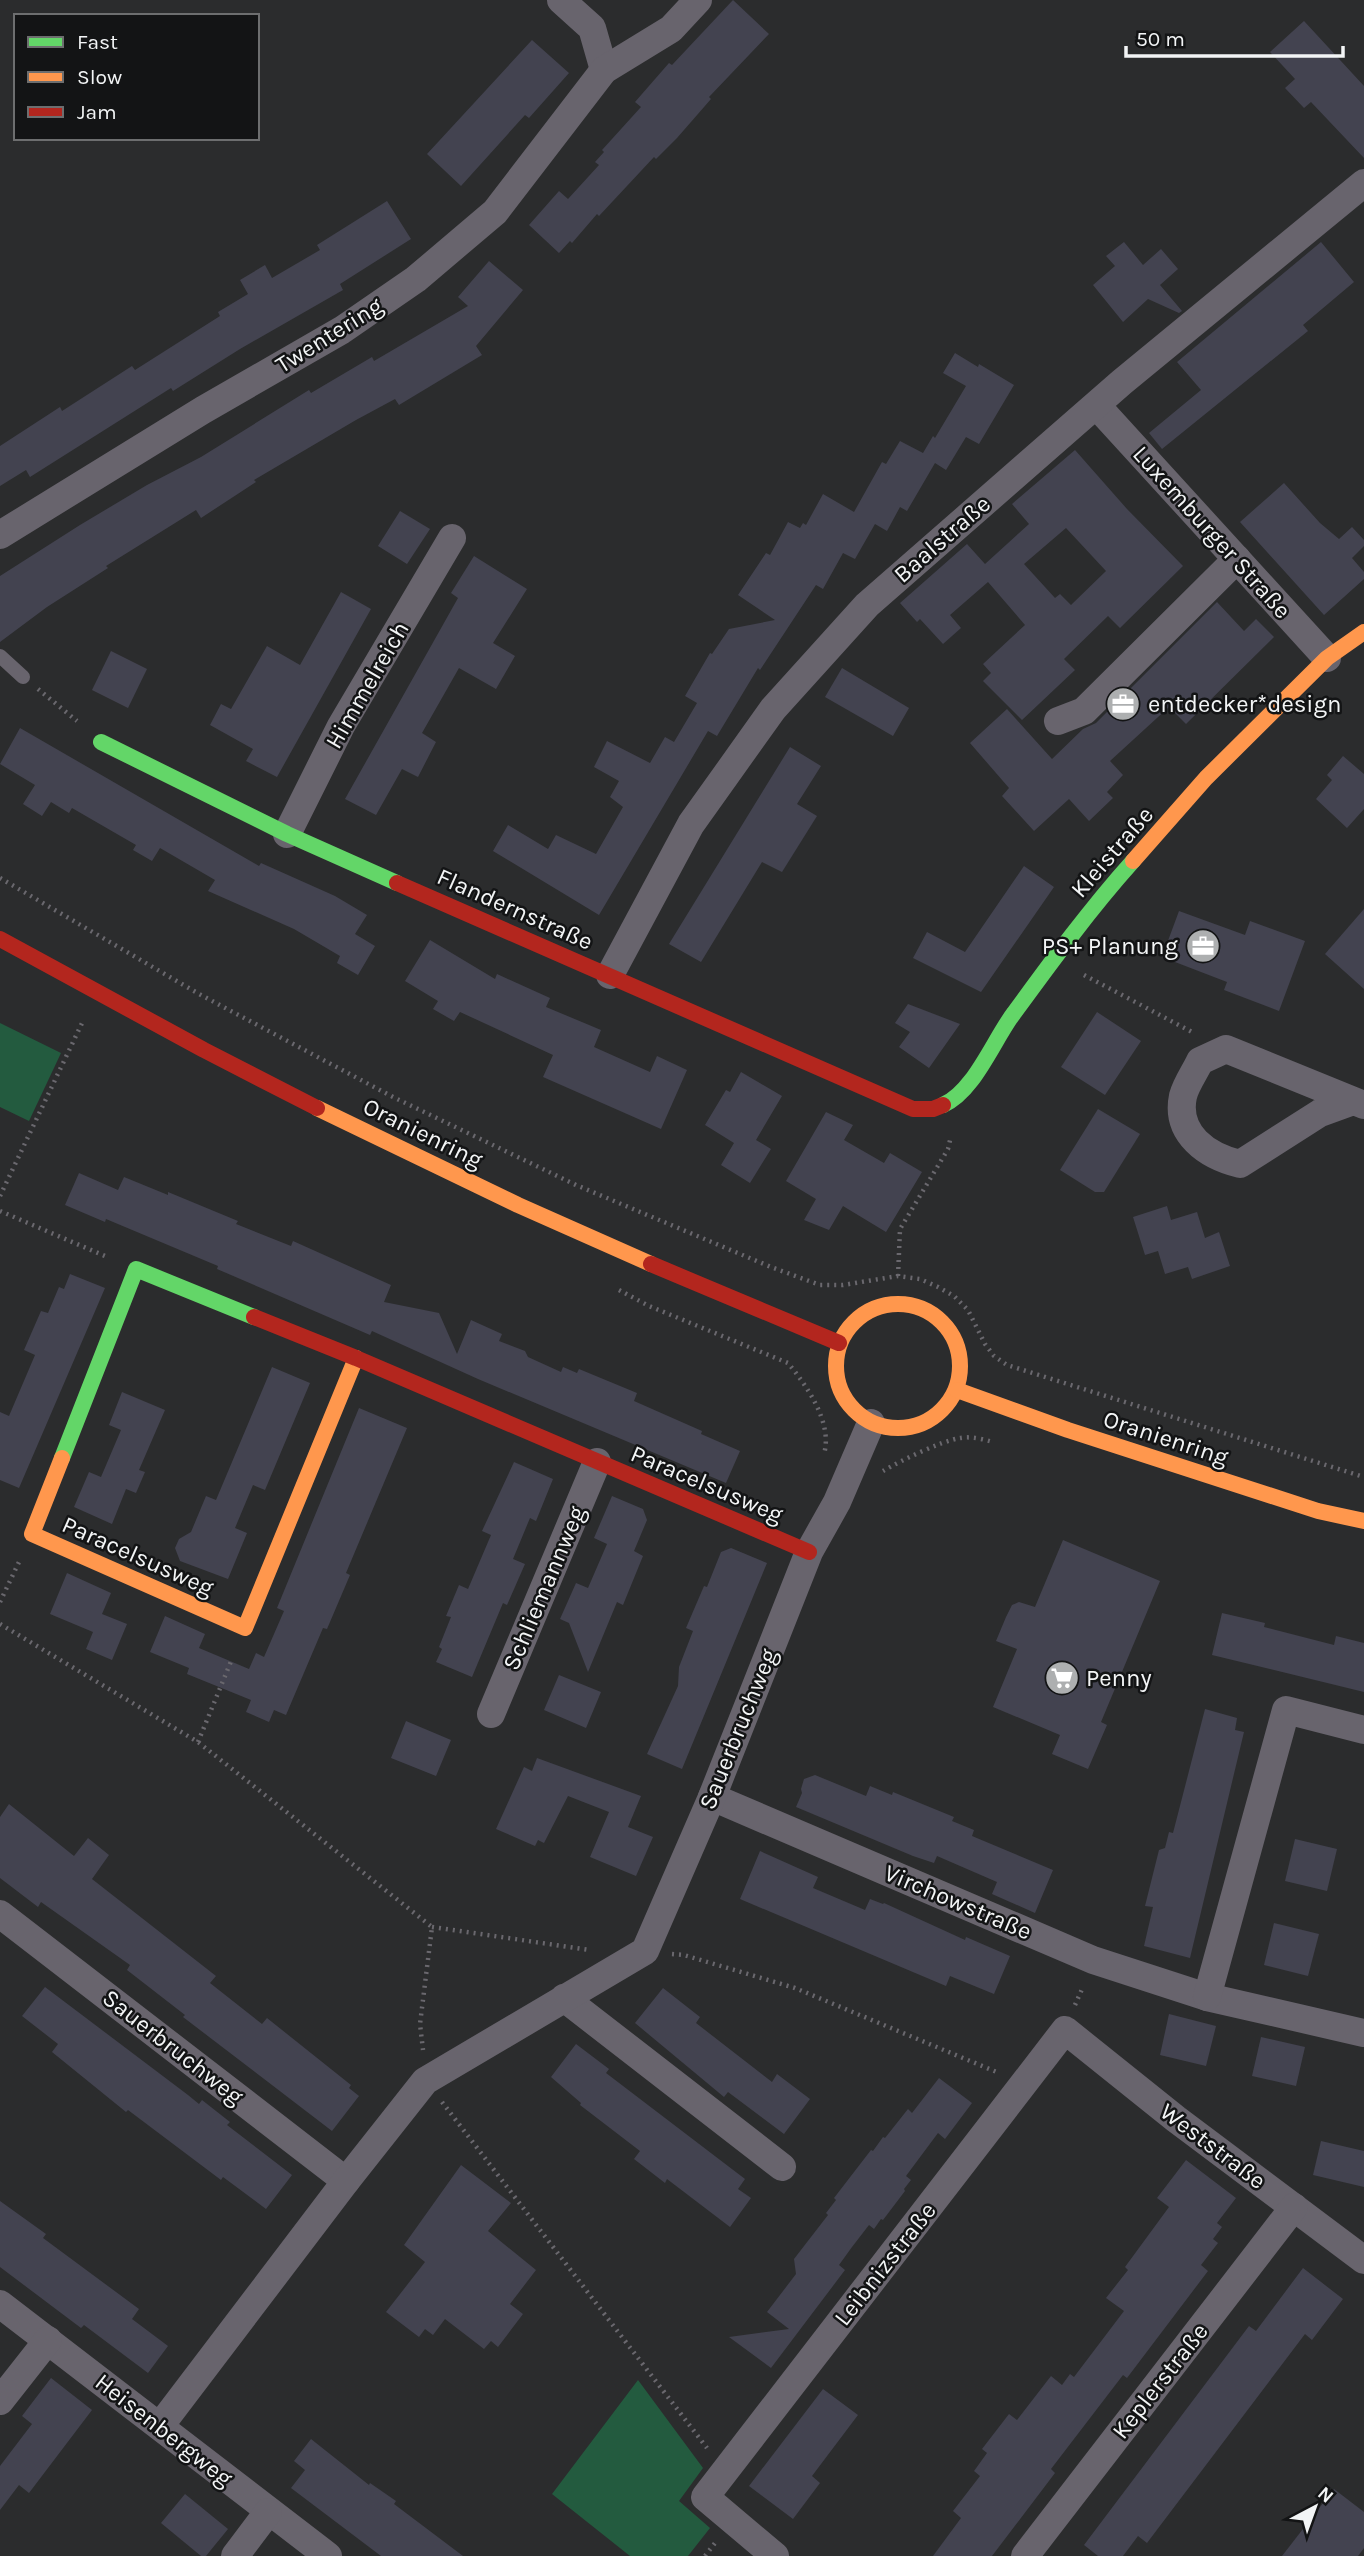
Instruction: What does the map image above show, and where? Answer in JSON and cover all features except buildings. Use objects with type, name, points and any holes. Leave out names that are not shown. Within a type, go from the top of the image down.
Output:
[{"type":"street","points":[[561,0],[592,28],[604,70]]},
{"type":"street","name":"Twentering","points":[[0,535],[203,410],[342,330],[416,279],[495,212],[604,70],[671,29],[698,0]]},
{"type":"street","name":"Baalstraße","points":[[610,975],[691,824],[773,709],[867,605],[1132,373],[1364,183]]},
{"type":"street","name":"Luxemburger Straße","points":[[1097,406],[1327,658]]},
{"type":"street","name":"Himmelreich","points":[[287,834],[341,726],[452,538]]},
{"type":"street","points":[[1058,722],[1084,711],[1237,559]]},
{"type":"street","name":"Kleistraße","points":[[950,1102],[971,1080],[1011,1016],[1104,894],[1206,778],[1327,658],[1364,632]]},
{"type":"street","name":"Flandernstraße","points":[[102,742],[287,834],[913,1109],[933,1108],[950,1102]]},
{"type":"street","name":"Oranienring","points":[[0,939],[148,1021],[452,1172],[703,1287],[839,1343]]},
{"type":"street","points":[[1226,1049],[1359,1103],[1320,1113],[1240,1164],[1223,1160],[1203,1148],[1188,1134],[1183,1095],[1200,1061],[1226,1049]]},
{"type":"street","name":"Paracelsusweg","points":[[245,1628],[32,1534],[136,1269],[356,1358],[809,1552]]},
{"type":"street","points":[[892,1304],[914,1306],[934,1315],[949,1330],[958,1350],[961,1371],[957,1390],[941,1412],[920,1425],[897,1429],[871,1423],[853,1410],[839,1391],[835,1367],[839,1343],[851,1323],[870,1309],[892,1304]]},
{"type":"street","points":[[245,1628],[356,1358]]},
{"type":"street","name":"Oranienring","points":[[957,1390],[1068,1430],[1318,1511],[1364,1521]]},
{"type":"street","name":"Sauerbruchweg","points":[[645,1951],[712,1797],[809,1552],[837,1502],[871,1423]]},
{"type":"street","name":"Schliemannweg","points":[[491,1714],[597,1462]]},
{"type":"street","points":[[1207,1997],[1286,1710],[1364,1730]]},
{"type":"street","name":"Virchowstraße","points":[[712,1797],[1093,1960],[1207,1997],[1364,2032]]},
{"type":"street","name":"Sauerbruchweg","points":[[0,1914],[346,2181]]},
{"type":"street","points":[[160,2426],[425,2081],[645,1951]]},
{"type":"street","points":[[564,1998],[782,2166]]},
{"type":"street","name":"Leibnizstraße","points":[[775,2556],[705,2497],[1065,2030]]},
{"type":"street","name":"Weststraße","points":[[1065,2030],[1176,2119],[1364,2260]]},
{"type":"street","name":"Keplerstraße","points":[[1025,2556],[1294,2207]]},
{"type":"street","name":"Heisenbergweg","points":[[0,2304],[328,2556]]},
{"type":"street","points":[[0,2401],[48,2340]]},
{"type":"street","points":[[235,2556],[268,2512]]},
{"type":"lane","points":[[0,656],[23,677]]},
{"type":"path","points":[[23,677],[102,742]]},
{"type":"path","points":[[0,878],[211,1001],[393,1097],[576,1185],[820,1285],[843,1285],[898,1276],[920,1279],[954,1296],[968,1310],[994,1356],[1007,1364],[1364,1477]]},
{"type":"path","points":[[1053,959],[1226,1049]]},
{"type":"path","points":[[0,1196],[85,1017]]},
{"type":"path","points":[[898,1276],[900,1229],[948,1149],[953,1128],[950,1102]]},
{"type":"path","points":[[0,1211],[136,1269]]},
{"type":"path","points":[[788,1363],[816,1405],[823,1424],[826,1434],[823,1459]]},
{"type":"path","points":[[879,1473],[897,1462],[960,1437],[982,1438],[995,1443]]},
{"type":"path","points":[[0,1602],[32,1534]]},
{"type":"path","points":[[0,1624],[198,1742],[432,1927],[596,1951]]},
{"type":"path","points":[[198,1742],[245,1628]]},
{"type":"path","points":[[432,1927],[420,2024],[425,2081],[724,2471]]},
{"type":"path","points":[[645,1951],[684,1955],[795,1988],[1005,2076],[1020,2089]]},
{"type":"path","points":[[1065,2030],[1093,1960]]},
{"type":"green space","points":[[0,1023],[61,1053],[29,1121],[0,1107]]},
{"type":"green space","points":[[638,2380],[703,2468],[679,2501],[710,2528],[688,2556],[630,2556],[552,2494]]},
{"type":"traffic: fast","points":[[101,742],[287,834],[397,883]]},
{"type":"traffic: fast","points":[[943,1105],[964,1089],[974,1077],[1006,1024],[1086,916],[1133,861]]},
{"type":"traffic: fast","points":[[62,1458],[136,1269],[254,1317]]},
{"type":"traffic: slow","points":[[1133,861],[1206,778],[1327,658],[1364,632]]},
{"type":"traffic: slow","points":[[317,1108],[518,1205],[651,1264]]},
{"type":"traffic: slow","points":[[898,1304],[922,1308],[942,1322],[956,1342],[960,1366],[956,1390],[942,1410],[922,1424],[898,1428],[874,1424],[854,1410],[840,1390],[836,1366],[840,1342],[854,1322],[874,1308],[898,1304]]},
{"type":"traffic: slow","points":[[62,1458],[32,1534],[245,1628],[356,1358]]},
{"type":"traffic: slow","points":[[957,1390],[1068,1430],[1318,1511],[1364,1521]]},
{"type":"traffic: jam","points":[[397,883],[913,1109],[933,1109],[943,1105]]},
{"type":"traffic: jam","points":[[0,939],[317,1108]]},
{"type":"traffic: jam","points":[[651,1264],[839,1343]]},
{"type":"traffic: jam","points":[[254,1317],[809,1552]]},
{"type":"place","name":"entdecker*design","points":[[1123,704]]},
{"type":"place","name":"PS+ Planung","points":[[1203,946]]},
{"type":"place","name":"Penny","points":[[1062,1678]]}]
